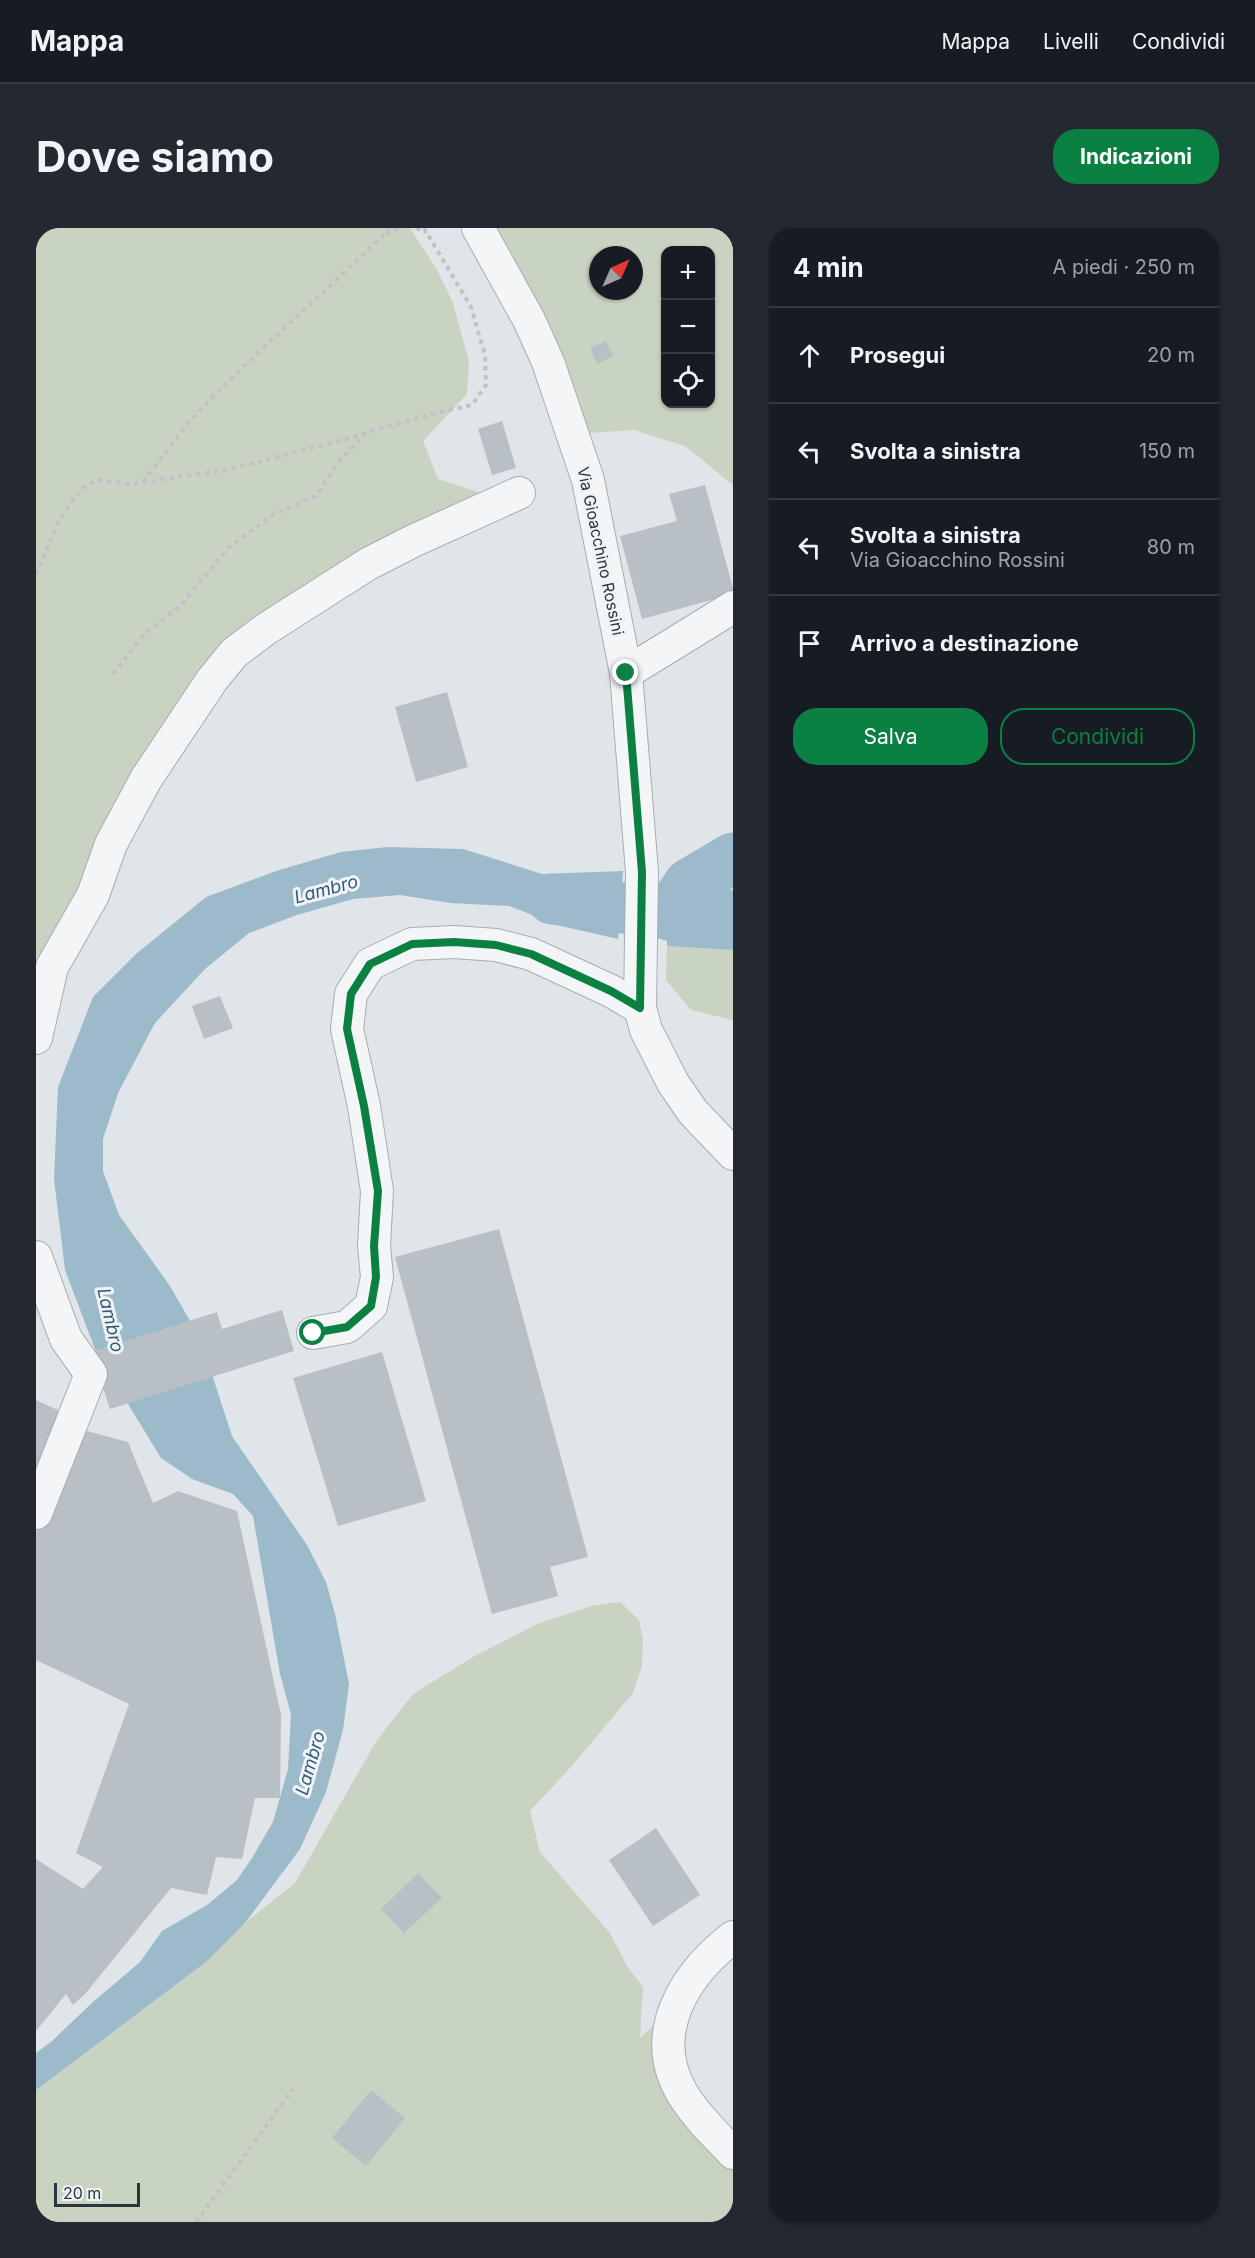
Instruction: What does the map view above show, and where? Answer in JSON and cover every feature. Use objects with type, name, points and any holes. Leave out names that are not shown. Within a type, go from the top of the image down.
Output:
[{"type":"street","name":"Via Gioacchino Rossini","points":[[478,228],[529,320],[549,362],[588,480],[626,673],[642,872],[640,998],[646,1030],[673,1083],[693,1112],[733,1154]]},
{"type":"street","points":[[36,1038],[44,969],[93,895],[111,844],[146,778],[212,680],[234,653],[312,599],[368,564],[519,493]]},
{"type":"street","points":[[626,673],[733,607]]},
{"type":"street","points":[[313,1333],[347,1327],[371,1306],[376,1277],[374,1246],[378,1191],[364,1106],[347,1029],[351,994],[370,964],[412,944],[454,942],[496,945],[531,954],[611,991],[640,998]]},
{"type":"street","points":[[36,1257],[66,1339],[91,1374],[36,1513]]},
{"type":"street","points":[[733,1937],[721,1946],[690,1979],[676,2005],[668,2035],[671,2063],[682,2092],[733,2153]]},
{"type":"path","points":[[385,234],[388,228]]},
{"type":"path","points":[[143,482],[188,423],[224,385],[385,234],[399,228]]},
{"type":"path","points":[[36,575],[60,518],[81,489],[97,480],[132,484],[231,469],[472,405],[486,386],[485,355],[471,308],[425,230],[416,228]]},
{"type":"path","points":[[113,674],[144,634],[180,606],[227,549],[272,515],[316,496],[339,461],[366,433]]},
{"type":"path","points":[[196,2222],[293,2089]]},
{"type":"green space","points":[[36,228],[410,228],[436,268],[453,303],[469,362],[467,394],[423,441],[438,479],[491,496],[233,653],[36,970]]},
{"type":"green space","points":[[478,228],[733,228],[733,485],[685,446],[634,430],[573,434]]},
{"type":"green space","points":[[667,946],[733,950],[733,1020],[691,1010],[666,980]]},
{"type":"green space","points":[[620,1602],[639,1620],[643,1640],[642,1666],[633,1693],[571,1767],[530,1811],[540,1852],[610,1933],[627,1966],[643,1987],[640,2038],[676,2005],[668,2035],[733,2153],[733,2222],[36,2222],[36,2090],[206,1962],[245,1923],[295,1883],[377,1740],[413,1694],[473,1657],[537,1624],[595,1605]]},
{"type":"water","points":[[387,847],[463,849],[542,874],[623,871],[618,939],[561,926],[509,906],[450,903],[400,895],[353,899],[297,915],[249,933],[205,969],[155,1023],[118,1093],[103,1139],[103,1171],[119,1215],[170,1286],[201,1340],[101,1365],[65,1270],[54,1179],[58,1087],[93,997],[136,954],[206,897],[276,871],[341,852]]},
{"type":"water","points":[[668,874],[716,889],[733,890],[733,950],[667,946]]},
{"type":"water","points":[[204,1350],[232,1436],[307,1545],[326,1582],[349,1684],[343,1730],[326,1792],[300,1849],[245,1923],[206,1962],[36,2090],[36,2053],[140,1962],[162,1931],[207,1905],[237,1880],[273,1822],[288,1769],[291,1714],[280,1674],[253,1516],[233,1494],[192,1479],[161,1458],[109,1373]]},
{"type":"building","points":[[606,341],[613,356],[597,364],[590,348]]},
{"type":"building","points":[[502,421],[516,468],[492,475],[478,429]]},
{"type":"building","points":[[705,485],[733,594],[642,619],[620,536],[677,521],[669,494]]},
{"type":"building","points":[[447,692],[468,767],[416,782],[395,707]]},
{"type":"building","points":[[220,996],[233,1028],[204,1039],[192,1006]]},
{"type":"building","points":[[499,1229],[588,1557],[550,1567],[558,1596],[492,1614],[395,1257]]},
{"type":"building","points":[[282,1310],[294,1351],[110,1409],[91,1352],[217,1312],[222,1329]]},
{"type":"building","points":[[382,1352],[426,1501],[338,1526],[293,1378]]},
{"type":"building","points":[[36,1400],[60,1411],[36,1472]]},
{"type":"building","points":[[76,1428],[128,1442],[153,1503],[178,1491],[237,1511],[281,1715],[280,1798],[255,1798],[242,1859],[216,1857],[207,1895],[171,1888],[86,1993],[73,2005],[66,1994],[36,2031],[36,1859],[83,1889],[103,1867],[76,1853],[129,1704],[36,1660],[36,1532],[76,1438]]},
{"type":"building","points":[[656,1828],[700,1895],[653,1926],[609,1860]]},
{"type":"building","points":[[418,1873],[442,1898],[404,1933],[381,1909]]},
{"type":"building","points":[[371,2090],[405,2118],[366,2166],[332,2138]]},
{"type":"waterway","name":"Lambro","points":[[668,915],[689,884],[733,858]]},
{"type":"waterway","name":"Lambro","points":[[552,899],[733,922]]},
{"type":"route","points":[[313,1333],[347,1327],[371,1306],[376,1277],[374,1246],[378,1191],[364,1106],[347,1029],[351,994],[370,964],[412,944],[454,942],[496,945],[531,954],[611,991],[640,1008],[642,872],[626,673]]}]
